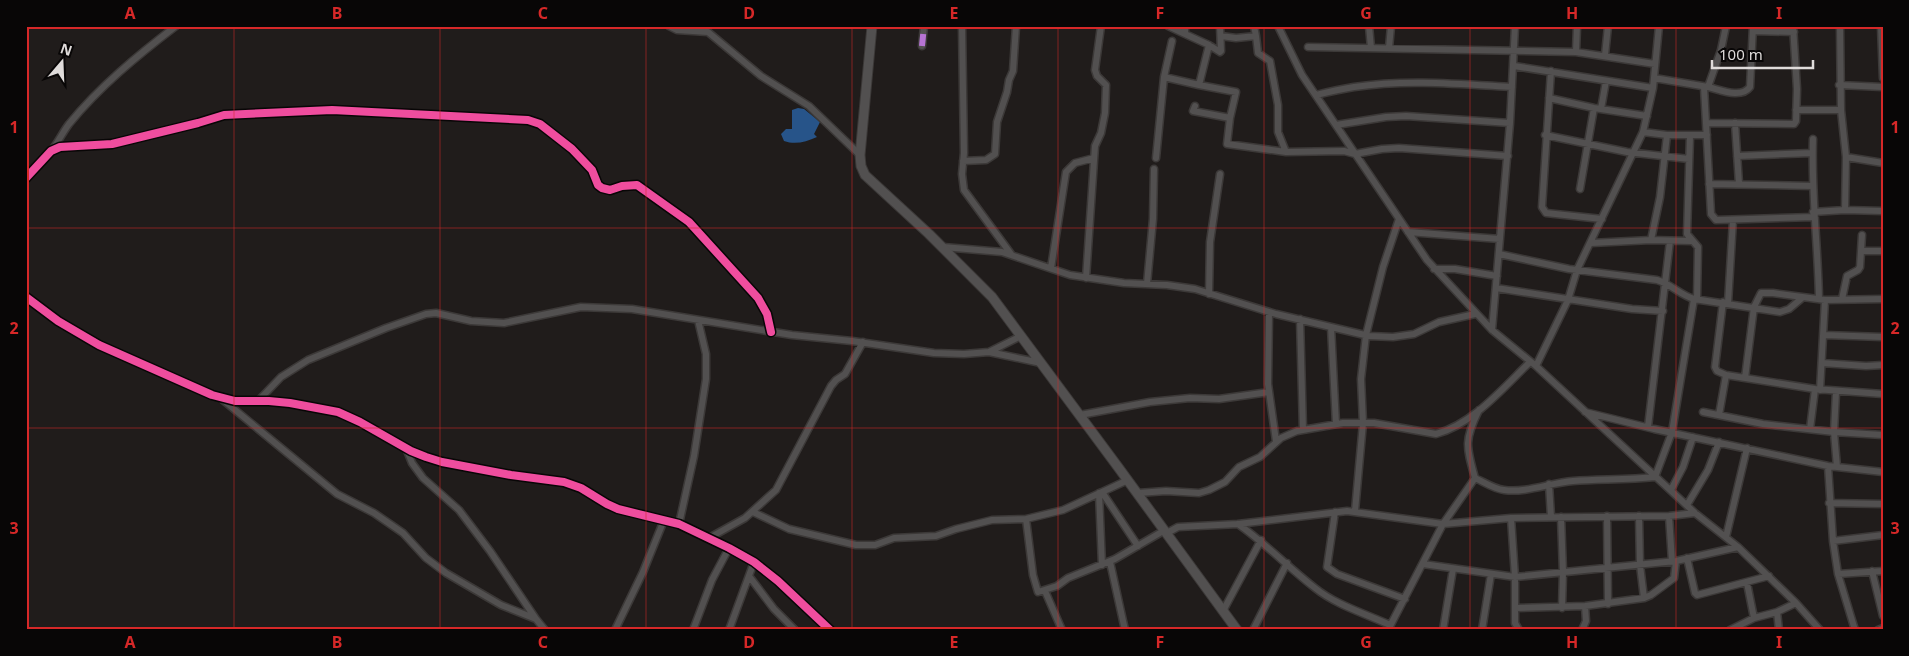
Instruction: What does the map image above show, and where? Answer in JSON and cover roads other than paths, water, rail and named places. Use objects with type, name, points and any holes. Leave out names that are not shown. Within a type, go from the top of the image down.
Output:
[{"type":"street","points":[[26,178],[51,152],[68,125],[82,110],[126,67],[176,26]]},
{"type":"street","points":[[669,26],[677,30],[708,32],[761,76],[809,106],[860,155]]},
{"type":"street","points":[[872,26],[860,155],[861,166],[865,175],[943,247],[986,290],[1138,493],[1237,630]]},
{"type":"street","points":[[922,46],[924,26]]},
{"type":"street","points":[[962,26],[964,99],[962,174],[964,190],[1011,254]]},
{"type":"street","points":[[963,161],[986,160],[995,154],[997,122],[1007,92],[1008,80],[1013,71],[1016,26]]},
{"type":"street","points":[[1086,278],[1095,146],[1105,113],[1106,86],[1097,76],[1095,70],[1101,26]]},
{"type":"street","points":[[1168,26],[1210,45],[1217,52],[1221,51],[1220,26]]},
{"type":"street","points":[[1185,26],[1185,34]]},
{"type":"street","points":[[1254,26],[1258,54],[1270,61],[1278,105],[1278,132],[1286,152]]},
{"type":"street","points":[[1278,26],[1302,74],[1434,269],[1492,330],[1533,364],[1654,477],[1738,547],[1796,603],[1820,630]]},
{"type":"street","points":[[1369,26],[1371,48]]},
{"type":"street","points":[[1389,48],[1391,26]]},
{"type":"street","points":[[1492,330],[1508,156],[1514,66],[1514,26]]},
{"type":"street","points":[[1576,52],[1577,26]]},
{"type":"street","points":[[1605,56],[1608,26]]},
{"type":"street","points":[[1138,493],[1166,491],[1199,493],[1209,490],[1225,482],[1239,467],[1260,458],[1280,438],[1303,430],[1336,424],[1374,423],[1436,434],[1456,426],[1480,409],[1533,364],[1568,300],[1577,270],[1643,132],[1653,88],[1658,26]]},
{"type":"street","points":[[1726,26],[1721,50],[1706,87],[1706,123],[1711,214],[1713,218],[1716,220],[1733,220],[1813,215],[1845,210],[1883,211]]},
{"type":"street","points":[[1840,26],[1841,110],[1846,157],[1845,210]]},
{"type":"street","points":[[1881,26],[1883,78]]},
{"type":"street","points":[[1654,78],[1740,94],[1750,87],[1753,29],[1793,29],[1796,121],[1790,126],[1706,123]]},
{"type":"street","points":[[1221,36],[1236,38],[1256,36]]},
{"type":"street","points":[[1156,158],[1164,77],[1172,41]]},
{"type":"street","points":[[1198,85],[1210,45]]},
{"type":"street","points":[[1308,47],[1576,52],[1655,64]]},
{"type":"street","points":[[1514,66],[1653,88]]},
{"type":"street","points":[[1551,72],[1545,135],[1542,198],[1544,211],[1559,215],[1602,219]]},
{"type":"street","points":[[1164,77],[1236,92],[1227,144],[1286,152],[1344,151],[1355,154],[1400,148],[1508,156]]},
{"type":"street","points":[[1580,189],[1589,143],[1606,81]]},
{"type":"street","points":[[1316,95],[1353,87],[1387,84],[1434,83],[1512,87]]},
{"type":"street","points":[[1840,85],[1883,87]]},
{"type":"street","points":[[1549,98],[1647,116]]},
{"type":"street","points":[[1195,106],[1193,111],[1230,118]]},
{"type":"street","points":[[51,152],[67,146],[94,146],[120,142],[224,115],[240,113],[332,110],[528,120],[540,124],[572,149],[592,170],[598,185],[602,188],[610,190],[622,186],[637,185],[689,222],[758,298],[767,314],[771,332]]},
{"type":"street","points":[[1796,110],[1841,110]]},
{"type":"street","points":[[1336,125],[1386,117],[1406,116],[1510,123]]},
{"type":"street","points":[[1735,123],[1739,184]]},
{"type":"street","points":[[1643,132],[1667,135],[1707,135]]},
{"type":"street","points":[[1545,135],[1634,153],[1689,159]]},
{"type":"street","points":[[1651,240],[1660,198],[1667,135]]},
{"type":"street","points":[[1654,477],[1672,432],[1695,299],[1698,248],[1687,234],[1690,136]]},
{"type":"street","points":[[1810,429],[1818,390],[1824,335],[1813,215],[1813,138]]},
{"type":"street","points":[[1737,156],[1812,153]]},
{"type":"street","points":[[1846,157],[1883,164]]},
{"type":"street","points":[[1051,268],[1066,172],[1075,163],[1094,158]]},
{"type":"street","points":[[1147,284],[1153,220],[1154,169]]},
{"type":"street","points":[[1209,294],[1210,242],[1220,174]]},
{"type":"street","points":[[1710,184],[1813,186]]},
{"type":"street","points":[[1355,511],[1363,423],[1361,379],[1366,335],[1383,266],[1399,219]]},
{"type":"street","points":[[1733,220],[1725,303],[1715,367],[1717,371],[1726,375],[1818,390],[1883,394]]},
{"type":"street","points":[[1408,232],[1500,239]]},
{"type":"street","points":[[1842,299],[1847,276],[1860,267],[1862,235]]},
{"type":"street","points":[[1591,242],[1691,240]]},
{"type":"street","points":[[1648,427],[1670,241]]},
{"type":"street","points":[[943,247],[1002,252],[1070,275],[1086,278],[1124,284],[1188,288],[1269,312],[1366,335],[1393,337],[1414,334],[1439,322],[1475,314]]},
{"type":"street","points":[[1861,251],[1883,252]]},
{"type":"street","points":[[1499,254],[1577,270],[1664,282],[1686,296],[1695,299],[1780,312],[1802,298]]},
{"type":"street","points":[[1434,269],[1455,269],[1497,276]]},
{"type":"street","points":[[1496,288],[1632,309],[1663,311]]},
{"type":"street","points":[[1745,378],[1754,307],[1759,295],[1765,292],[1822,300],[1883,299]]},
{"type":"street","points":[[26,297],[58,321],[99,346],[221,398],[235,401],[290,403],[338,412],[406,448],[442,462],[511,475],[564,482],[581,488],[618,509],[679,524],[754,562],[778,581],[830,630]]},
{"type":"street","points":[[258,401],[281,376],[302,364],[386,328],[426,314],[447,314],[471,321],[504,323],[566,309],[595,307],[632,309],[771,332],[934,352],[964,354],[989,352],[1041,363]]},
{"type":"street","points":[[1269,312],[1267,375],[1276,441]]},
{"type":"street","points":[[679,524],[694,456],[706,379],[706,354],[698,320]]},
{"type":"street","points":[[1300,320],[1303,430]]},
{"type":"street","points":[[1332,327],[1336,424]]},
{"type":"street","points":[[1824,335],[1883,337]]},
{"type":"street","points":[[989,352],[1021,336]]},
{"type":"street","points":[[709,538],[745,518],[776,490],[831,386],[836,380],[846,374],[863,342]]},
{"type":"street","points":[[1822,363],[1866,366],[1883,365]]},
{"type":"street","points":[[1719,415],[1726,375]]},
{"type":"street","points":[[1080,415],[1150,402],[1190,398],[1219,399],[1269,392]]},
{"type":"street","points":[[1836,392],[1834,432],[1837,467]]},
{"type":"street","points":[[221,398],[337,494],[374,513],[403,533],[426,558],[446,573],[501,605],[536,619]]},
{"type":"street","points":[[1480,409],[1467,440],[1468,453],[1475,478],[1501,490],[1516,491],[1549,484],[1654,477]]},
{"type":"street","points":[[1583,411],[1828,466],[1883,472]]},
{"type":"street","points":[[1703,412],[1763,424],[1834,432],[1883,434]]},
{"type":"street","points":[[1671,490],[1683,467],[1693,437]]},
{"type":"street","points":[[1687,505],[1708,470],[1720,442]]},
{"type":"street","points":[[406,448],[412,463],[423,478],[464,516],[545,630]]},
{"type":"street","points":[[1726,537],[1747,448]]},
{"type":"street","points":[[1828,466],[1829,503],[1838,574],[1855,630]]},
{"type":"street","points":[[1238,524],[1261,540],[1315,588],[1389,627],[1443,524],[1475,478]]},
{"type":"street","points":[[753,512],[789,529],[866,546],[900,537],[936,536],[992,520],[1026,519],[1064,510],[1128,480]]},
{"type":"street","points":[[1549,484],[1551,517]]},
{"type":"street","points":[[1100,492],[1138,546]]},
{"type":"street","points":[[1100,492],[1102,565]]},
{"type":"street","points":[[1829,503],[1883,504]]},
{"type":"street","points":[[1026,519],[1033,576],[1038,592],[1045,591],[1057,586],[1068,578],[1110,562],[1178,527],[1238,524],[1355,511],[1443,524],[1511,518],[1669,516],[1695,513]]},
{"type":"street","points":[[1335,512],[1327,567],[1337,574],[1405,599]]},
{"type":"street","points":[[1607,516],[1608,604]]},
{"type":"street","points":[[1639,516],[1640,564],[1644,598]]},
{"type":"street","points":[[1514,608],[1562,608],[1608,604],[1644,598],[1651,595],[1674,578],[1669,516]]},
{"type":"street","points":[[1561,517],[1562,608]]},
{"type":"street","points":[[1511,518],[1515,577],[1514,608],[1516,627],[1519,630]]},
{"type":"street","points":[[615,630],[643,572],[664,520]]},
{"type":"street","points":[[1833,541],[1883,535]]},
{"type":"street","points":[[1223,611],[1261,540]]},
{"type":"street","points":[[1423,564],[1515,577],[1674,561],[1738,547]]},
{"type":"street","points":[[693,630],[712,580],[729,548]]},
{"type":"street","points":[[1687,558],[1697,595],[1769,576]]},
{"type":"street","points":[[729,630],[754,562]]},
{"type":"street","points":[[1110,562],[1125,630]]},
{"type":"street","points":[[1253,630],[1287,563]]},
{"type":"street","points":[[1443,630],[1453,569]]},
{"type":"street","points":[[1872,571],[1883,616]]},
{"type":"street","points":[[1838,574],[1883,571]]},
{"type":"street","points":[[1482,630],[1491,574]]},
{"type":"street","points":[[749,576],[774,609],[795,630]]},
{"type":"street","points":[[1747,583],[1754,618]]},
{"type":"street","points":[[1045,591],[1062,630]]},
{"type":"street","points":[[1730,630],[1754,618],[1777,612],[1796,603]]},
{"type":"street","points":[[1582,630],[1586,621],[1585,606]]},
{"type":"street","points":[[1777,612],[1779,630]]},
{"type":"street","points":[[1878,630],[1883,628]]},
{"type":"water","points":[[804,109],[820,122],[814,134],[817,137],[792,143],[784,141],[781,134],[786,129],[792,129],[792,110]]}]
